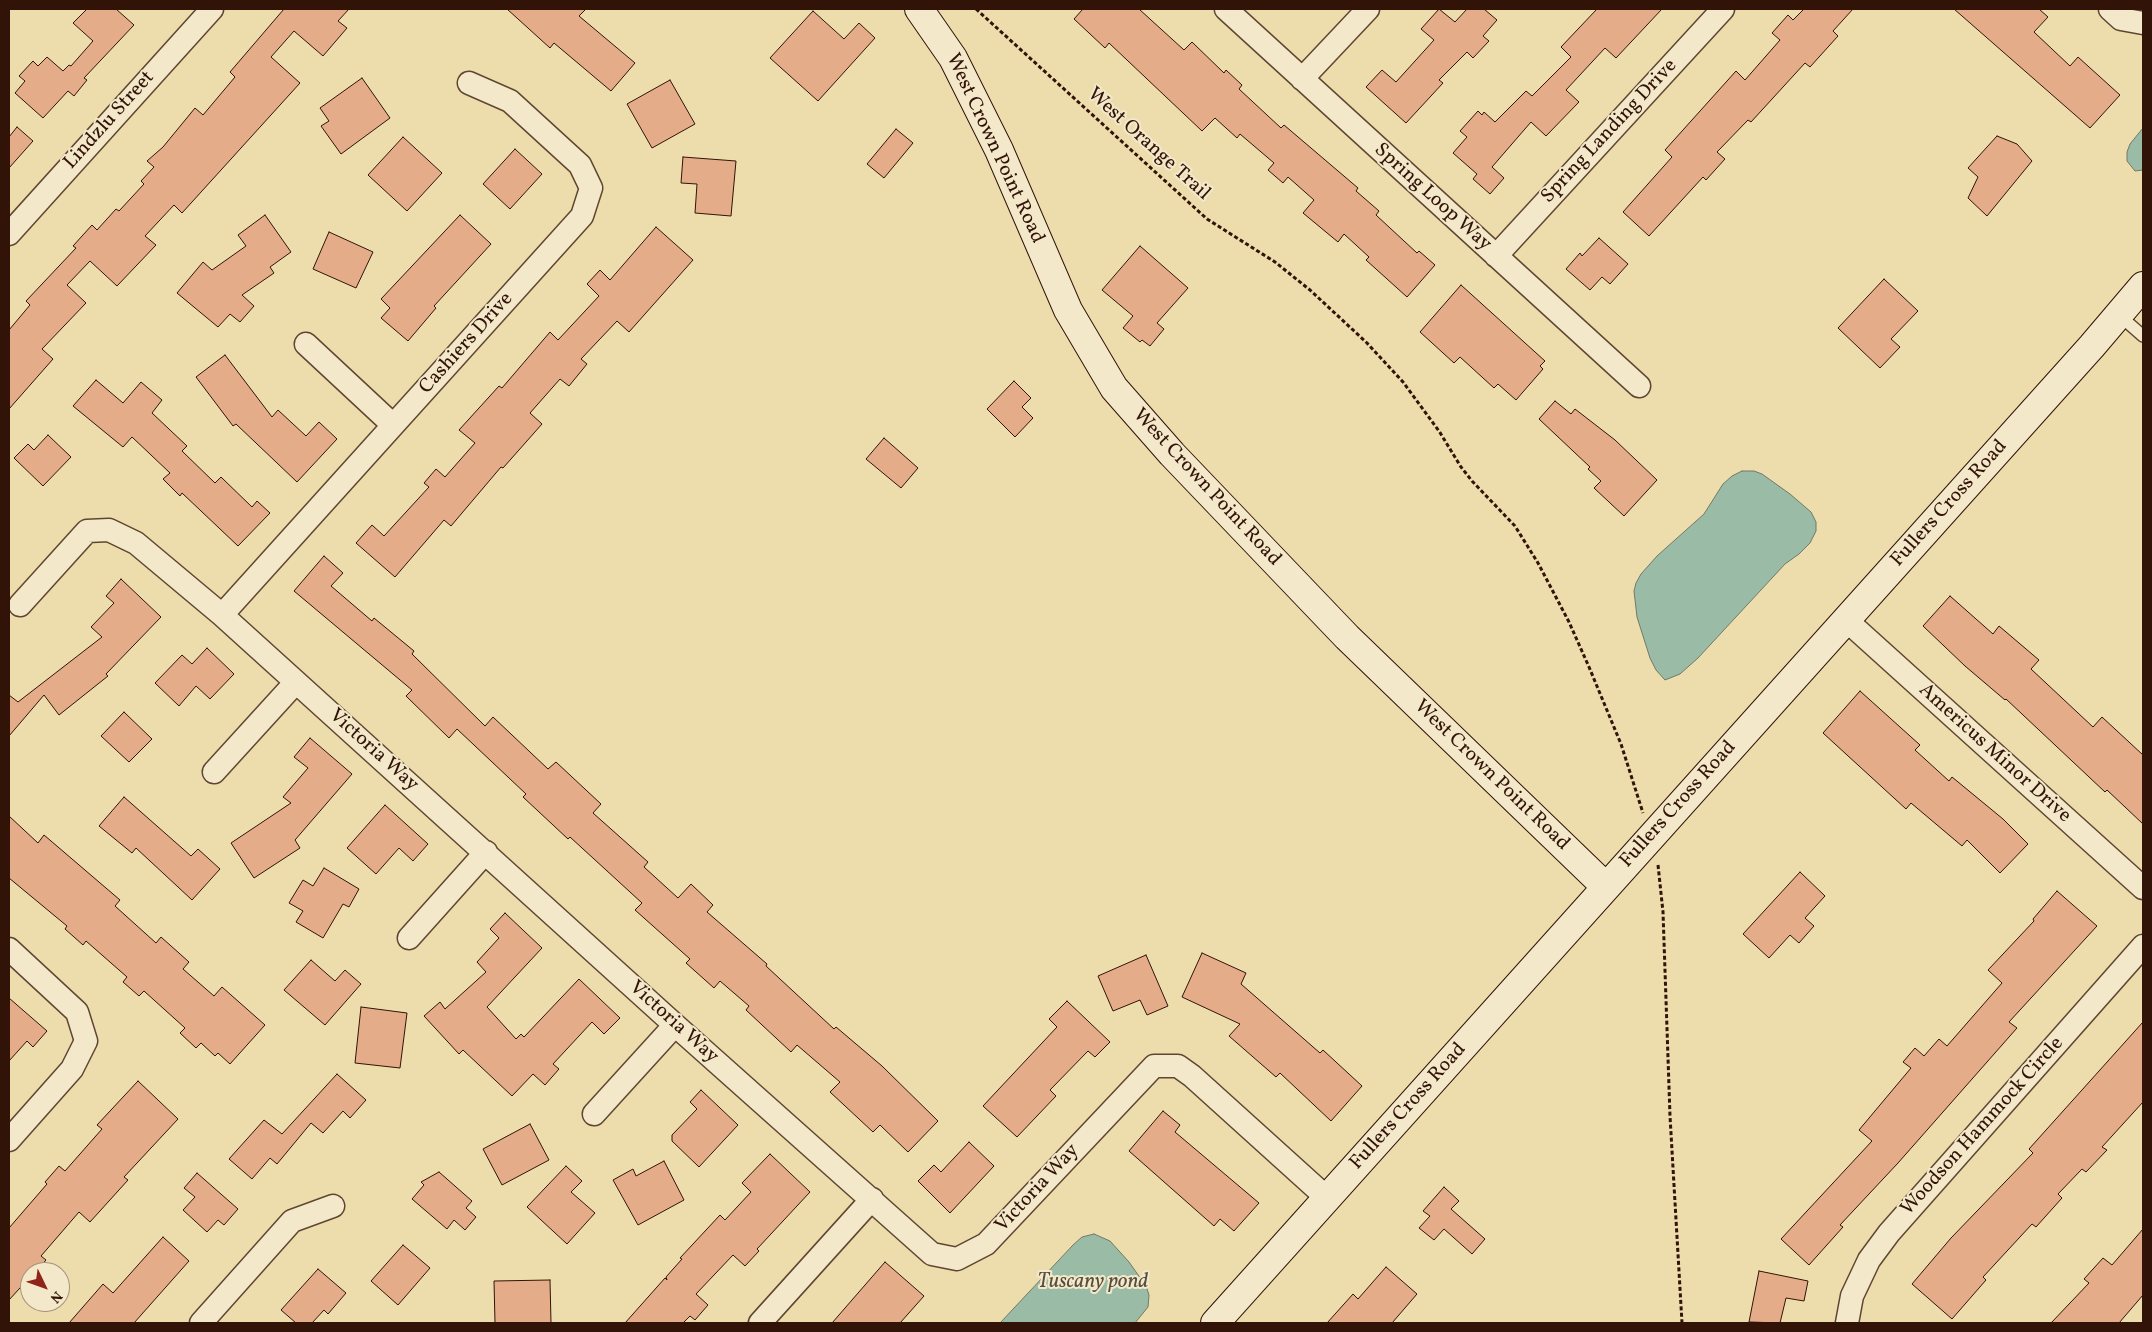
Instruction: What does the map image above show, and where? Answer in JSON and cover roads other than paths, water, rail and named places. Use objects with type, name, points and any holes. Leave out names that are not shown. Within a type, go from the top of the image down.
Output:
[{"type":"street","name":"Lindzlu Street","points":[[9,234],[212,9]]},
{"type":"street","name":"West Crown Point Road","points":[[919,9],[953,58],[999,150],[1068,310],[1114,388],[1172,454],[1346,637],[1606,886]]},
{"type":"street","name":"Spring Loop Way","points":[[1226,9],[1639,386]]},
{"type":"street","points":[[1302,79],[1368,9]]},
{"type":"street","name":"Spring Landing Drive","points":[[1496,256],[1723,9]]},
{"type":"street","points":[[2110,9],[2122,19],[2143,23]]},
{"type":"street","name":"Cashiers Drive","points":[[222,615],[582,216],[591,188],[580,164],[510,101],[469,83]]},
{"type":"street","name":"Fullers Cross Road","points":[[1215,1323],[2143,286]]},
{"type":"street","points":[[306,344],[393,425]]},
{"type":"street","name":"Victoria Way","points":[[20,605],[87,531],[109,530],[136,543],[222,615],[486,852],[675,1026],[932,1254],[958,1259],[986,1244],[1154,1066],[1178,1066],[1192,1076],[1327,1198]]},
{"type":"street","name":"Americus Minor Drive","points":[[1845,619],[2143,888]]},
{"type":"street","points":[[214,772],[296,682]]},
{"type":"street","points":[[409,938],[486,852]]},
{"type":"street","name":"Woodson Hammock Circle","points":[[1848,1323],[1852,1296],[1870,1260],[1889,1233],[2143,946]]},
{"type":"street","points":[[9,949],[77,1012],[86,1041],[72,1069],[9,1140]]},
{"type":"street","points":[[594,1114],[675,1026]]},
{"type":"street","points":[[760,1323],[872,1199]]},
{"type":"street","points":[[201,1323],[292,1221],[333,1206]]},
{"type":"lane","points":[[2119,315],[2143,336]]},
{"type":"water","points":[[2143,128],[2143,170],[2135,171],[2127,161],[2127,152],[2130,144]]},
{"type":"water","points":[[1742,471],[1754,471],[1762,474],[1790,494],[1811,512],[1816,522],[1816,531],[1810,543],[1785,564],[1698,658],[1680,674],[1665,680],[1656,670],[1650,658],[1637,617],[1634,591],[1636,583],[1641,574],[1657,556],[1704,514],[1723,484],[1732,476]]},
{"type":"water","name":"Tuscany pond","points":[[1094,1234],[1110,1241],[1129,1262],[1146,1286],[1149,1295],[1148,1307],[1135,1323],[1000,1323],[1073,1245],[1082,1237]]}]
